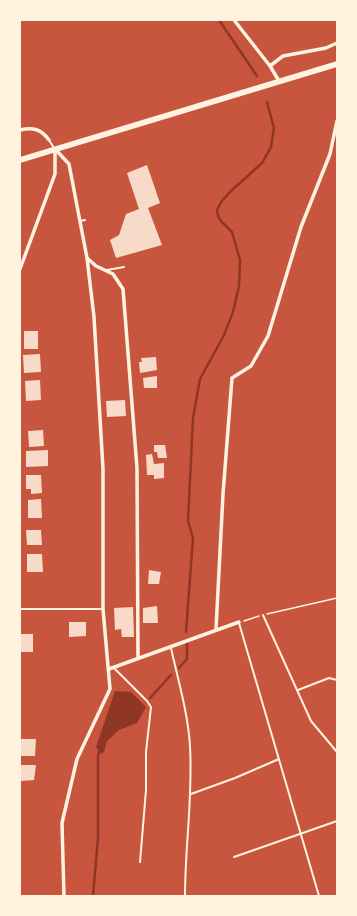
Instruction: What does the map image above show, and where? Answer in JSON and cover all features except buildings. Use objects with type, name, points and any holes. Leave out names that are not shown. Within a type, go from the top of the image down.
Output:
[{"type":"highway","points":[[20,160],[337,64]]},
{"type":"street","points":[[234,20],[270,66],[279,81]]},
{"type":"street","points":[[270,66],[283,56],[326,48],[337,43]]},
{"type":"street","points":[[216,629],[223,494],[232,378],[251,366],[268,336],[301,227],[330,154],[337,121]]},
{"type":"street","points":[[20,130],[32,128],[38,130],[42,132],[49,140]]},
{"type":"street","points":[[55,149],[69,164],[87,258],[100,394],[104,469],[103,609],[110,689],[77,759],[62,823],[64,896]]},
{"type":"street","points":[[20,269],[56,174],[55,149]]},
{"type":"street","points":[[87,258],[96,266],[113,274],[123,289],[136,468],[138,658]]},
{"type":"street","points":[[109,669],[216,629],[239,622]]},
{"type":"lane","points":[[49,140],[55,149]]},
{"type":"lane","points":[[80,221],[85,220]]},
{"type":"lane","points":[[106,271],[124,267]]},
{"type":"lane","points":[[20,609],[103,609]]},
{"type":"lane","points":[[263,615],[311,721],[337,752]]},
{"type":"lane","points":[[239,622],[318,896]]},
{"type":"lane","points":[[170,646],[187,718],[190,746],[191,794],[185,865],[185,896]]},
{"type":"lane","points":[[114,668],[147,701],[151,707],[146,752],[146,790],[140,862]]},
{"type":"lane","points":[[298,690],[329,678],[337,680]]},
{"type":"lane","points":[[191,794],[235,778],[279,759]]},
{"type":"lane","points":[[234,857],[337,822]]},
{"type":"path","points":[[239,622],[337,598]]},
{"type":"shaded area","points":[[115,691],[131,692],[146,707],[137,723],[119,730],[107,741],[104,752],[101,754],[96,747]]},
{"type":"waterway","points":[[219,20],[257,76]]},
{"type":"waterway","points":[[186,632],[193,538],[188,521],[193,418],[200,379],[224,335],[233,312],[239,286],[240,260],[232,232],[221,221],[217,210],[221,202],[230,192],[262,163],[271,147],[274,128],[267,102]]},
{"type":"waterway","points":[[179,668],[187,659],[187,643]]},
{"type":"waterway","points":[[150,698],[171,675]]},
{"type":"waterway","points":[[93,896],[98,838],[98,755],[100,749]]}]
